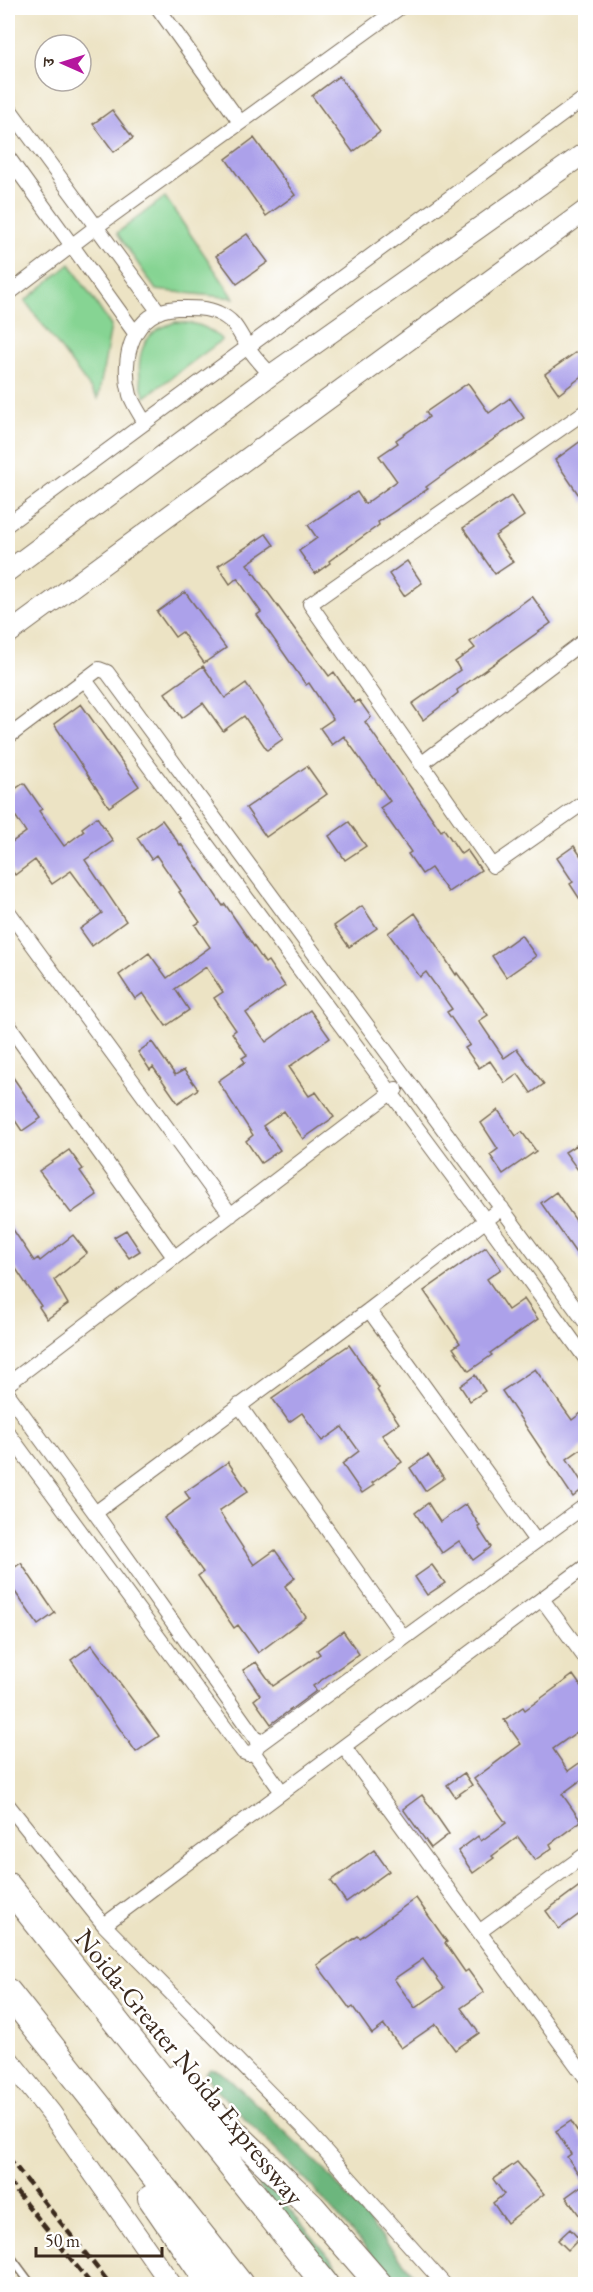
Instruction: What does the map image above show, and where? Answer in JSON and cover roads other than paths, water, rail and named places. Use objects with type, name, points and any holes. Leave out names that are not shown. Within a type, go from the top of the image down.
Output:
[{"type":"highway","name":"Noida-Greater Noida Expressway","points":[[8,1886],[325,2284]]},
{"type":"highway","points":[[8,1992],[240,2284]]},
{"type":"highway","points":[[106,2010],[312,2207],[379,2284]]},
{"type":"highway","points":[[44,2040],[210,2284]]},
{"type":"street","points":[[158,8],[240,122]]},
{"type":"street","points":[[8,294],[96,227],[399,8]]},
{"type":"street","points":[[8,524],[585,97]]},
{"type":"street","points":[[8,107],[159,312]]},
{"type":"street","points":[[8,571],[271,375],[585,152]]},
{"type":"street","points":[[8,157],[135,333]]},
{"type":"street","points":[[8,634],[585,210]]},
{"type":"street","points":[[145,423],[131,397],[126,374],[128,351],[135,333],[148,317],[159,312],[167,309],[193,308],[218,312],[237,326],[248,348],[271,375]]},
{"type":"street","points":[[585,411],[310,604],[493,866],[585,801]]},
{"type":"street","points":[[421,764],[585,640]]},
{"type":"street","points":[[8,737],[99,669],[107,672],[585,1323]]},
{"type":"street","points":[[85,680],[486,1221],[585,1359]]},
{"type":"street","points":[[201,837],[218,824]]},
{"type":"street","points":[[8,911],[231,1215]]},
{"type":"street","points":[[8,1024],[174,1257]]},
{"type":"street","points":[[8,1384],[408,1081]]},
{"type":"street","points":[[95,1513],[502,1209]]},
{"type":"street","points":[[369,1310],[536,1541]]},
{"type":"street","points":[[8,1394],[95,1513],[256,1749],[282,1792]]},
{"type":"street","points":[[239,1405],[404,1638]]},
{"type":"street","points":[[8,1434],[243,1752],[256,1749],[585,1505]]},
{"type":"street","points":[[104,1925],[585,1566]]},
{"type":"street","points":[[542,1599],[585,1659]]},
{"type":"street","points":[[344,1747],[585,2078]]},
{"type":"street","points":[[8,1805],[104,1925],[310,2135],[444,2284]]},
{"type":"street","points":[[479,1932],[585,1854]]},
{"type":"street","points":[[8,2059],[51,2113],[171,2284]]},
{"type":"lane","points":[[8,2253],[31,2284]]},
{"type":"railway","points":[[8,2157],[110,2284]]},
{"type":"railway","points":[[8,2181],[91,2284]]}]
